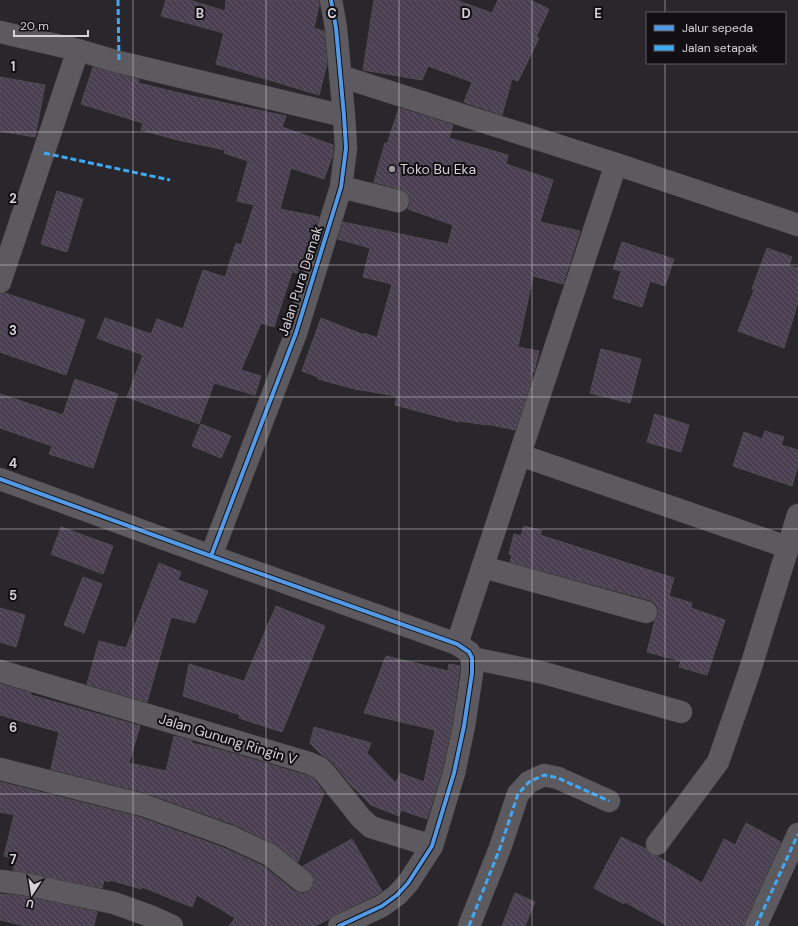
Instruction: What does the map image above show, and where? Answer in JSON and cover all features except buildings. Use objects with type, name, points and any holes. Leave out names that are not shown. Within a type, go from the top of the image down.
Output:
[{"type":"street","name":"Jalan Pura Demak","points":[[211,556],[296,333],[341,187],[346,148],[332,0]]},
{"type":"street","points":[[0,32],[344,116]]},
{"type":"street","points":[[0,282],[78,50]]},
{"type":"street","points":[[340,76],[616,164],[798,225]]},
{"type":"street","points":[[339,926],[382,906],[398,895],[408,883],[432,846],[454,773],[464,726],[472,673],[465,651],[483,567],[616,164]]},
{"type":"street","points":[[341,187],[398,201]]},
{"type":"street","points":[[520,455],[790,555]]},
{"type":"street","points":[[0,479],[465,651],[681,712]]},
{"type":"street","points":[[657,844],[718,762],[790,555],[798,515]]},
{"type":"street","points":[[483,567],[646,612]]},
{"type":"street","name":"Jalan Gunung Ringin V","points":[[0,671],[310,763],[325,772],[361,818],[371,827],[432,846]]},
{"type":"street","points":[[0,768],[143,805],[222,834],[270,855],[302,880]]},
{"type":"street","points":[[469,926],[500,848],[518,794],[528,782],[544,776],[558,778],[609,801]]},
{"type":"street","points":[[756,926],[798,834]]},
{"type":"street","points":[[0,881],[24,884],[114,903],[172,926]]},
{"type":"marked path","points":[[118,0],[119,62]]},
{"type":"marked path","points":[[44,153],[170,180]]},
{"type":"marked path","points":[[469,926],[500,848],[518,794],[529,782],[544,775],[558,778],[609,801]]},
{"type":"marked path","points":[[756,926],[798,834]]},
{"type":"cycle path","points":[[211,556],[296,333],[341,187],[346,148],[336,28],[331,0]]},
{"type":"cycle path","points":[[0,479],[457,644],[469,652],[472,658],[472,673],[464,726],[454,773],[432,846],[408,883],[397,895],[382,906],[339,926]]},
{"type":"place","name":"Toko Bu Eka","points":[[392,169]]}]
